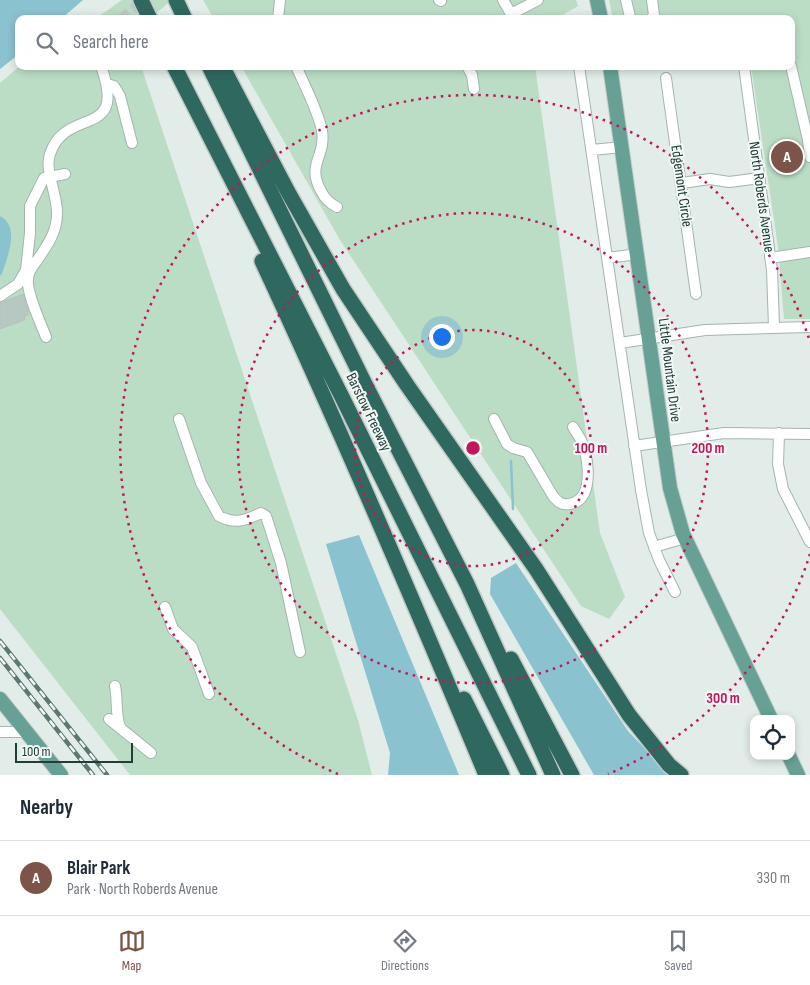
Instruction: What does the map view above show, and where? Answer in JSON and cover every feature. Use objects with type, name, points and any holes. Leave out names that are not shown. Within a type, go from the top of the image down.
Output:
[{"type":"highway","points":[[141,0],[148,15]]},
{"type":"highway","points":[[176,0],[183,15]]},
{"type":"highway","name":"Barstow Freeway","points":[[176,70],[341,395],[529,775]]},
{"type":"highway","name":"Barstow Freeway","points":[[211,70],[360,373],[467,584],[553,775]]},
{"type":"highway","points":[[224,70],[288,192],[343,289],[407,385],[536,569],[628,715],[669,765],[681,775]]},
{"type":"highway","points":[[232,179],[233,198],[300,342],[414,602],[486,775]]},
{"type":"highway","points":[[467,584],[501,640],[572,775]]},
{"type":"highway","points":[[414,602],[502,775]]},
{"type":"main road","points":[[596,0],[600,15]]},
{"type":"main road","name":"Little Mountain Drive","points":[[611,70],[670,488],[685,538],[769,715]]},
{"type":"main road","points":[[0,699],[61,775]]},
{"type":"main road","points":[[791,760],[798,775]]},
{"type":"street","points":[[278,15],[280,0]]},
{"type":"street","points":[[503,0],[511,14],[538,0]]},
{"type":"street","points":[[626,0],[630,15]]},
{"type":"street","points":[[652,0],[654,15]]},
{"type":"street","points":[[46,337],[27,281],[29,273],[50,239],[56,222],[57,205],[48,158],[54,146],[66,132],[102,113],[107,108],[107,84],[102,70]]},
{"type":"street","points":[[298,70],[322,130],[322,145],[315,169],[315,178],[329,203],[337,207]]},
{"type":"street","points":[[469,70],[474,89]]},
{"type":"street","points":[[580,70],[634,446],[649,533],[675,592]]},
{"type":"street","name":"North Roberds Avenue","points":[[745,70],[770,258],[774,327]]},
{"type":"street","points":[[792,70],[808,140],[810,157]]},
{"type":"street","name":"Edgemont Circle","points":[[666,78],[682,182],[696,294]]},
{"type":"street","points":[[107,84],[114,86],[120,96],[132,143]]},
{"type":"street","points":[[592,150],[622,147]]},
{"type":"street","points":[[0,296],[14,288],[22,277],[27,263],[31,201],[44,178],[65,174]]},
{"type":"street","points":[[682,182],[710,179],[729,182],[760,178]]},
{"type":"street","points":[[770,258],[810,252]]},
{"type":"street","points":[[607,258],[638,254]]},
{"type":"street","points":[[14,288],[29,289]]},
{"type":"street","points":[[620,343],[705,330],[774,327],[810,328]]},
{"type":"street","points":[[178,419],[201,483],[219,516],[230,520],[243,521],[261,513],[266,516],[281,563],[300,652]]},
{"type":"street","points":[[494,419],[507,444],[527,452],[553,496],[558,502],[564,504],[576,502],[587,488],[585,451],[573,427]]},
{"type":"street","points":[[634,446],[724,434],[810,434]]},
{"type":"street","points":[[779,434],[778,464],[783,489],[810,542]]},
{"type":"street","points":[[654,547],[685,538]]},
{"type":"street","points":[[165,607],[174,629],[192,647],[209,694]]},
{"type":"street","points":[[115,686],[117,694],[116,716],[120,728]]},
{"type":"street","points":[[110,719],[151,753]]},
{"type":"street","points":[[0,732],[26,732]]},
{"type":"green space","points":[[122,0],[172,0],[154,15],[101,15]]},
{"type":"green space","points":[[203,0],[576,0],[578,6],[563,15],[212,15]]},
{"type":"green space","points":[[609,0],[810,0],[810,319],[784,319],[778,247],[752,70],[795,70],[795,15],[612,15]]},
{"type":"green space","points":[[15,70],[142,70],[358,720],[372,775],[130,775],[0,609],[0,83]]},
{"type":"green space","points":[[243,70],[536,70],[600,533],[625,597],[609,619],[581,606],[340,240]]},
{"type":"water","points":[[0,0],[83,0],[66,15],[15,15],[15,57],[0,69]]},
{"type":"water","points":[[0,216],[10,227],[11,243],[0,276]]},
{"type":"water","points":[[359,535],[459,775],[388,775],[390,753],[326,544]]},
{"type":"water","points":[[516,563],[628,731],[670,775],[594,775],[490,594],[491,578]]},
{"type":"building","points":[[23,294],[29,314],[24,317],[25,320],[0,329],[0,303]]},
{"type":"waterway","points":[[511,461],[513,509]]},
{"type":"tunnel","points":[[126,15],[144,0]]},
{"type":"railway","points":[[0,641],[107,775]]},
{"type":"railway","points":[[0,658],[93,775]]},
{"type":"place","name":"Blair Park","points":[[787,157]]}]
